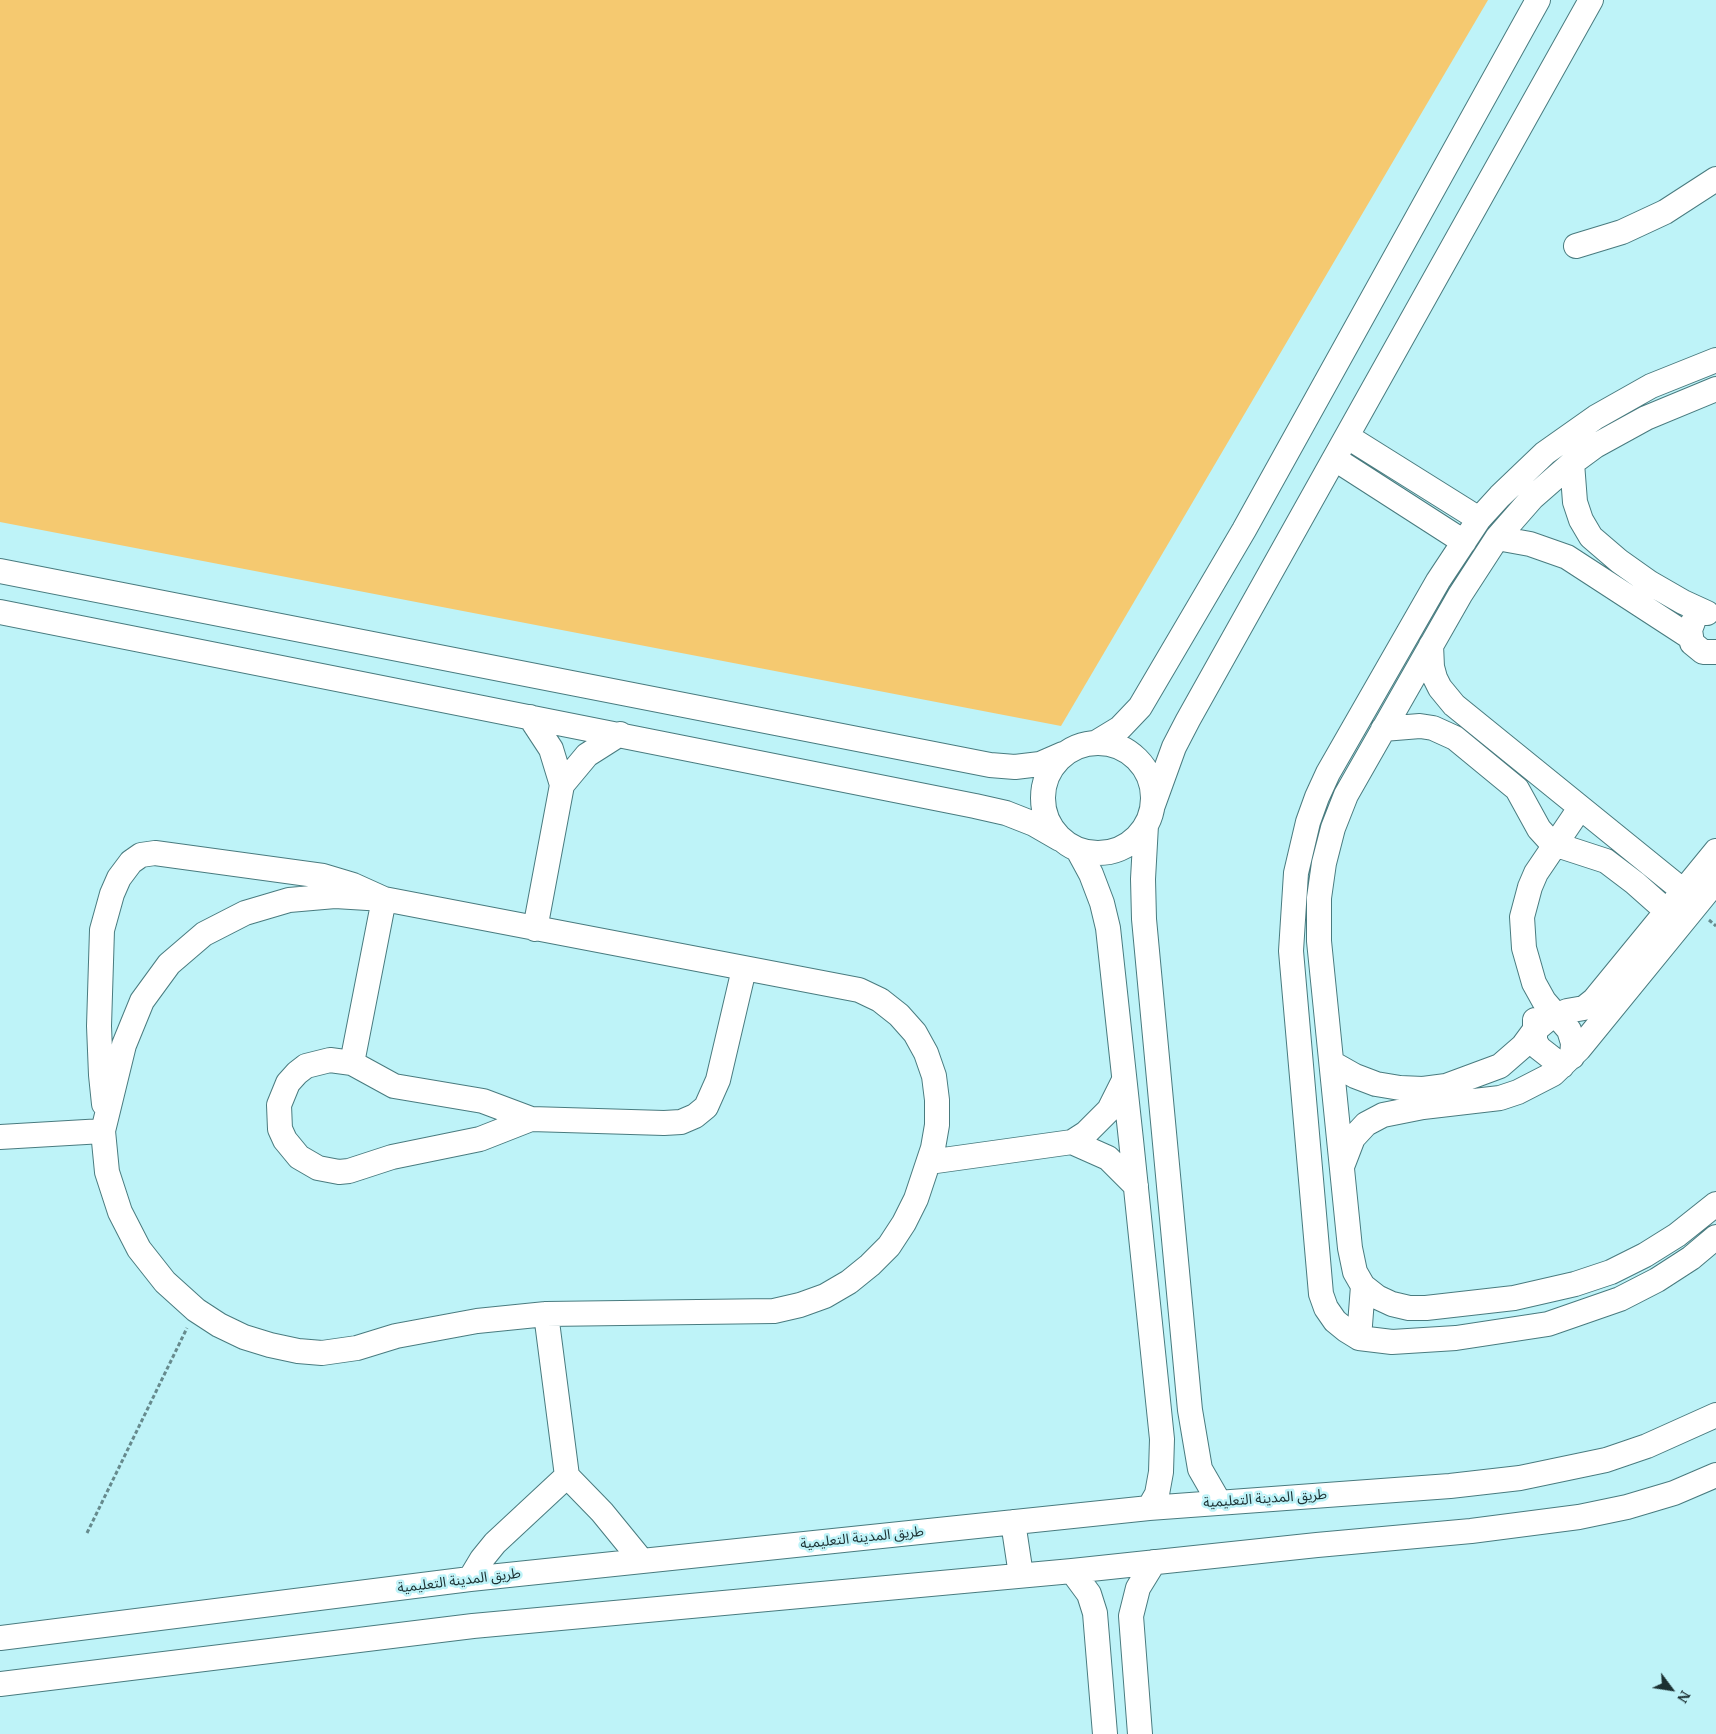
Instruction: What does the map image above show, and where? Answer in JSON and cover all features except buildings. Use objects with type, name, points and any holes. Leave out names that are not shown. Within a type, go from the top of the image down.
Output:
[{"type":"street","points":[[0,571],[990,765],[1015,767],[1040,764],[1081,745],[1097,742],[1120,728],[1140,708],[1249,522],[1538,0]]},
{"type":"street","points":[[0,612],[620,734],[1006,813],[1034,824],[1069,845],[1098,854],[1117,850],[1134,840],[1150,815],[1174,747],[1188,720],[1591,0]]},
{"type":"street","points":[[1576,246],[1622,232],[1665,212],[1716,179]]},
{"type":"street","points":[[1716,360],[1651,386],[1596,417],[1545,453],[1479,519],[1438,582],[1328,773],[1317,797],[1301,848],[1293,900],[1291,951],[1321,1294],[1326,1308],[1335,1321],[1346,1330],[1360,1338],[1374,1341],[1422,1341],[1548,1324],[1620,1299],[1664,1276],[1691,1258],[1716,1237]]},
{"type":"street","points":[[1716,389],[1637,422],[1595,446],[1572,463],[1532,498],[1497,538],[1460,595],[1346,795],[1333,828],[1324,863],[1319,898],[1319,942],[1350,1248],[1355,1272],[1363,1286],[1377,1297],[1392,1304],[1409,1308],[1464,1305],[1542,1293],[1610,1272],[1645,1255],[1677,1235],[1716,1204]]},
{"type":"street","points":[[1348,437],[1479,519]]},
{"type":"street","points":[[1335,459],[1464,542]]},
{"type":"street","points":[[1572,463],[1571,483],[1574,502],[1581,520],[1591,536],[1619,561],[1650,583],[1683,602],[1713,613]]},
{"type":"street","points":[[1497,538],[1530,544],[1567,557],[1706,651]]},
{"type":"street","points":[[1438,582],[1460,595]]},
{"type":"street","points":[[1706,651],[1691,624],[1695,618],[1713,613]]},
{"type":"street","points":[[1431,645],[1432,667],[1440,688],[1446,697],[1691,897]]},
{"type":"street","points":[[530,717],[551,748],[562,785],[535,929]]},
{"type":"street","points":[[1383,729],[1420,726],[1433,728],[1455,738],[1517,789],[1539,829],[1555,843],[1606,861],[1673,918]]},
{"type":"street","points":[[562,785],[587,755],[620,734]]},
{"type":"street","points":[[1097,742],[1120,747],[1134,756],[1145,769],[1152,784],[1143,869],[1144,920],[1190,1410],[1200,1469],[1219,1502]]},
{"type":"street","points":[[1063,754],[1050,769],[1043,787],[1042,805],[1048,825],[1069,845],[1091,874],[1102,903],[1108,928],[1162,1439],[1161,1472],[1157,1494],[1149,1508]]},
{"type":"street","points":[[1567,1061],[1539,1048],[1534,1031],[1536,1010],[1534,983],[1524,948],[1522,917],[1530,887],[1555,843],[1580,808]]},
{"type":"street","points":[[1332,1063],[1376,1084],[1400,1088],[1446,1086],[1500,1066],[1523,1046],[1534,1031],[1556,1015],[1584,1008],[1594,1000],[1691,897],[1716,852]]},
{"type":"street","points":[[104,1124],[124,1045],[142,1001],[169,964],[204,934],[245,913],[289,900],[335,896],[384,898],[535,929],[859,990],[880,1000],[899,1015],[915,1033],[926,1053],[934,1076],[937,1125],[929,1162],[912,1207],[889,1246],[870,1266],[849,1282],[825,1296],[800,1305],[774,1311],[546,1314],[477,1321],[396,1336],[358,1348],[322,1352],[298,1351],[244,1337],[196,1310],[164,1282],[139,1249],[120,1212],[107,1172],[104,1124],[101,1075],[99,1026],[102,930],[112,894],[119,878],[131,862],[141,855],[155,853],[236,862],[323,876],[353,885],[384,898]]},
{"type":"street","points":[[1691,897],[1716,881]]},
{"type":"street","points":[[352,1063],[384,898]]},
{"type":"street","points":[[1293,900],[1319,898]]},
{"type":"street","points":[[1342,1165],[1353,1138],[1374,1119],[1392,1112],[1500,1098],[1536,1084],[1567,1061],[1673,918]]},
{"type":"street","points":[[531,1120],[480,1139],[392,1157],[349,1171],[339,1172],[318,1168],[299,1157],[285,1140],[278,1117],[283,1093],[288,1082],[306,1066],[330,1060],[352,1063],[394,1086],[483,1101],[531,1120],[681,1122],[695,1116],[706,1107],[718,1080],[744,969]]},
{"type":"street","points":[[1534,983],[1544,1001],[1566,1024],[1572,1036],[1567,1061]]},
{"type":"street","points":[[929,1162],[1072,1142],[1086,1133],[1109,1110],[1124,1080]]},
{"type":"street","points":[[0,1137],[104,1124]]},
{"type":"street","points":[[1072,1142],[1108,1158],[1136,1186]]},
{"type":"street","points":[[1360,1338],[1363,1286]]},
{"type":"street","points":[[1542,1293],[1548,1324]]},
{"type":"street","points":[[546,1314],[567,1476],[602,1512],[642,1561]]},
{"type":"street","name":"طريق المدينة التعليمية","points":[[0,1638],[470,1579],[1149,1508],[1450,1486],[1520,1478],[1606,1460],[1647,1446],[1716,1416]]},
{"type":"street","points":[[0,1684],[473,1626],[1021,1575],[1072,1572],[1154,1562],[1471,1531],[1579,1517],[1655,1498],[1716,1475]]},
{"type":"street","points":[[470,1579],[482,1559],[495,1543],[567,1476]]},
{"type":"street","points":[[1013,1522],[1021,1575]]},
{"type":"street","points":[[1140,1734],[1131,1616],[1138,1588],[1154,1562]]},
{"type":"street","points":[[1072,1572],[1088,1594],[1095,1613],[1105,1734]]},
{"type":"path","points":[[87,1533],[196,1310]]},
{"type":"shaded area","points":[[0,0],[1488,0],[1061,726],[0,522]]}]
